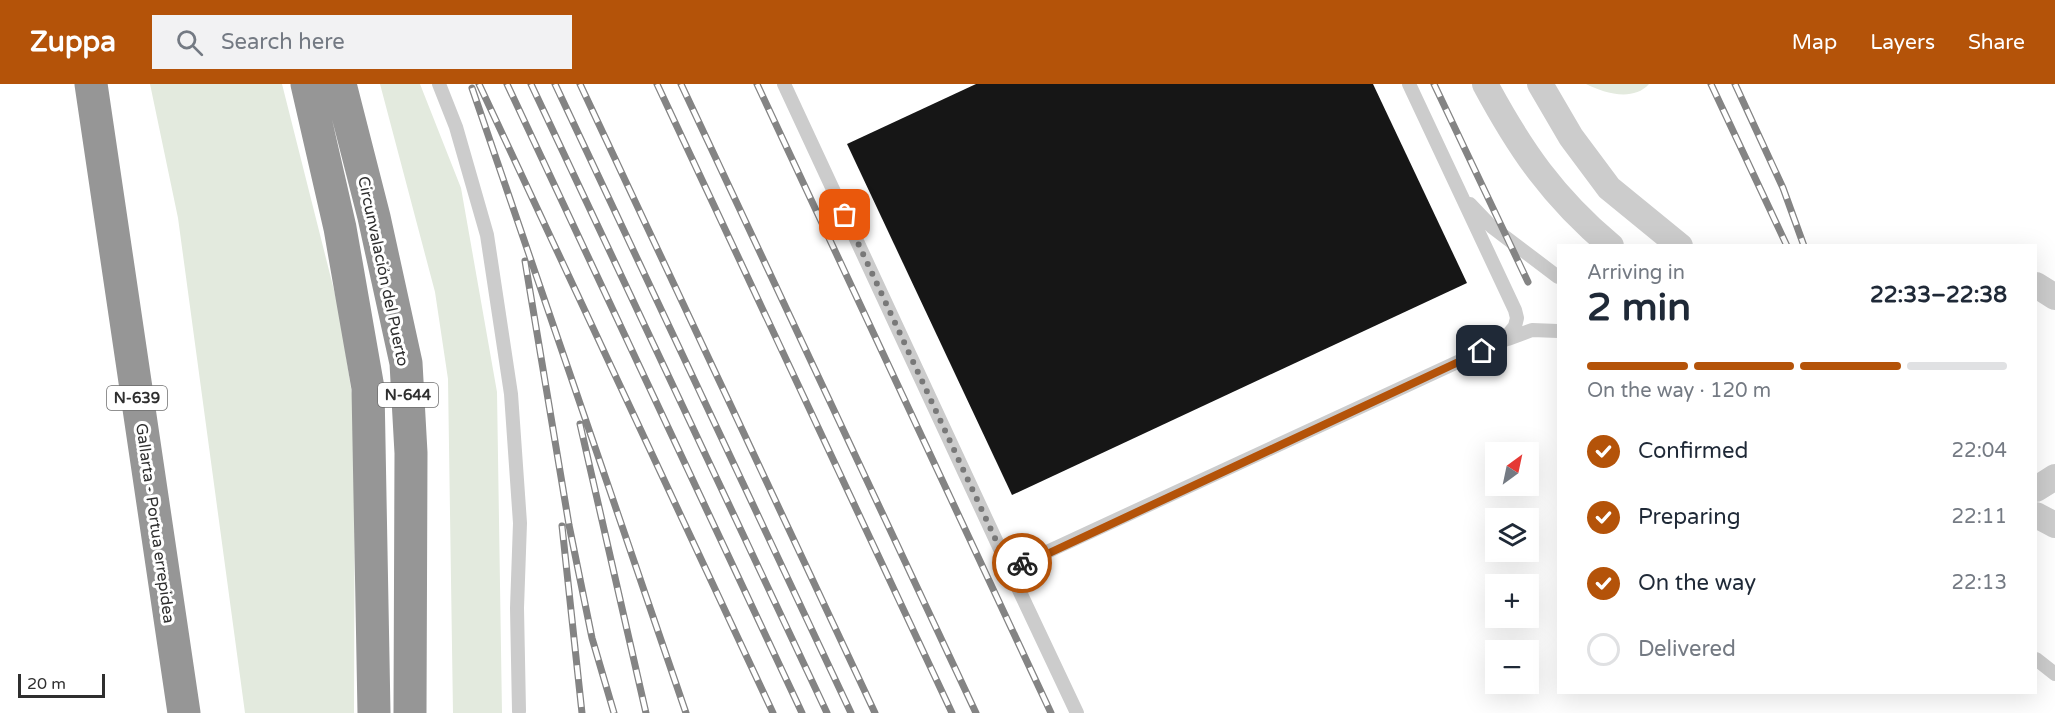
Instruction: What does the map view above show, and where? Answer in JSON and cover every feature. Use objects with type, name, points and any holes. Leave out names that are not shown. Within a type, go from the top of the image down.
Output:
[{"type":"highway","name":"Gallarta - Portua errepidea","points":[[91,84],[184,713]]},
{"type":"highway","name":"Circunvalación del Puerto","points":[[307,84],[340,228],[368,388],[374,713]]},
{"type":"highway","name":"Circunvalación del Puerto","points":[[340,84],[374,217],[406,363],[411,453],[410,713]]},
{"type":"street","points":[[1485,84],[1532,165],[1560,199],[1609,244]]},
{"type":"street","points":[[1540,84],[1570,137],[1609,188],[1678,244]]},
{"type":"street","points":[[2037,278],[2055,279]]},
{"type":"street","points":[[2037,286],[2055,297]]},
{"type":"street","points":[[2037,488],[2055,477]]},
{"type":"street","points":[[2037,516],[2055,525]]},
{"type":"lane","points":[[439,84],[456,127],[487,235],[512,394],[520,524],[517,608],[519,712]]},
{"type":"lane","points":[[1409,84],[1515,310],[1517,318],[1515,326],[1503,341]]},
{"type":"lane","points":[[789,86],[1077,713]]},
{"type":"lane","points":[[1457,186],[1492,227],[1557,276]]},
{"type":"lane","points":[[1000,549],[1015,561],[1030,562],[1503,341],[1532,330],[1557,331]]},
{"type":"lane","points":[[2037,660],[2055,674]]},
{"type":"shaded area","points":[[150,84],[282,84],[339,310],[355,414],[354,713],[245,713],[178,218]]},
{"type":"shaded area","points":[[380,84],[420,84],[461,188],[497,392],[502,713],[453,713],[448,379],[435,292]]},
{"type":"shaded area","points":[[1586,84],[1649,84],[1635,93],[1618,94]]},
{"type":"building","points":[[976,84],[1373,84],[1467,283],[1012,495],[847,144]]},
{"type":"railway","points":[[479,84],[773,713]]},
{"type":"railway","points":[[507,84],[802,713]]},
{"type":"railway","points":[[531,84],[827,713]]},
{"type":"railway","points":[[555,84],[851,713]]},
{"type":"railway","points":[[580,84],[875,713]]},
{"type":"railway","points":[[657,84],[952,713]]},
{"type":"railway","points":[[681,84],[976,713]]},
{"type":"railway","points":[[757,84],[1051,713]]},
{"type":"railway","points":[[1434,84],[1528,282]]},
{"type":"railway","points":[[1711,84],[1786,244]]},
{"type":"railway","points":[[1735,84],[1783,188],[1803,244]]},
{"type":"railway","points":[[472,88],[686,713]]},
{"type":"railway","points":[[525,261],[569,525],[592,638],[614,713]]},
{"type":"railway","points":[[580,424],[646,713]]},
{"type":"railway","points":[[562,526],[582,713]]},
{"type":"way so far","points":[[845,215],[1000,549],[1007,556],[1022,563]]},
{"type":"route","points":[[1022,563],[1030,562],[1482,351]]}]
